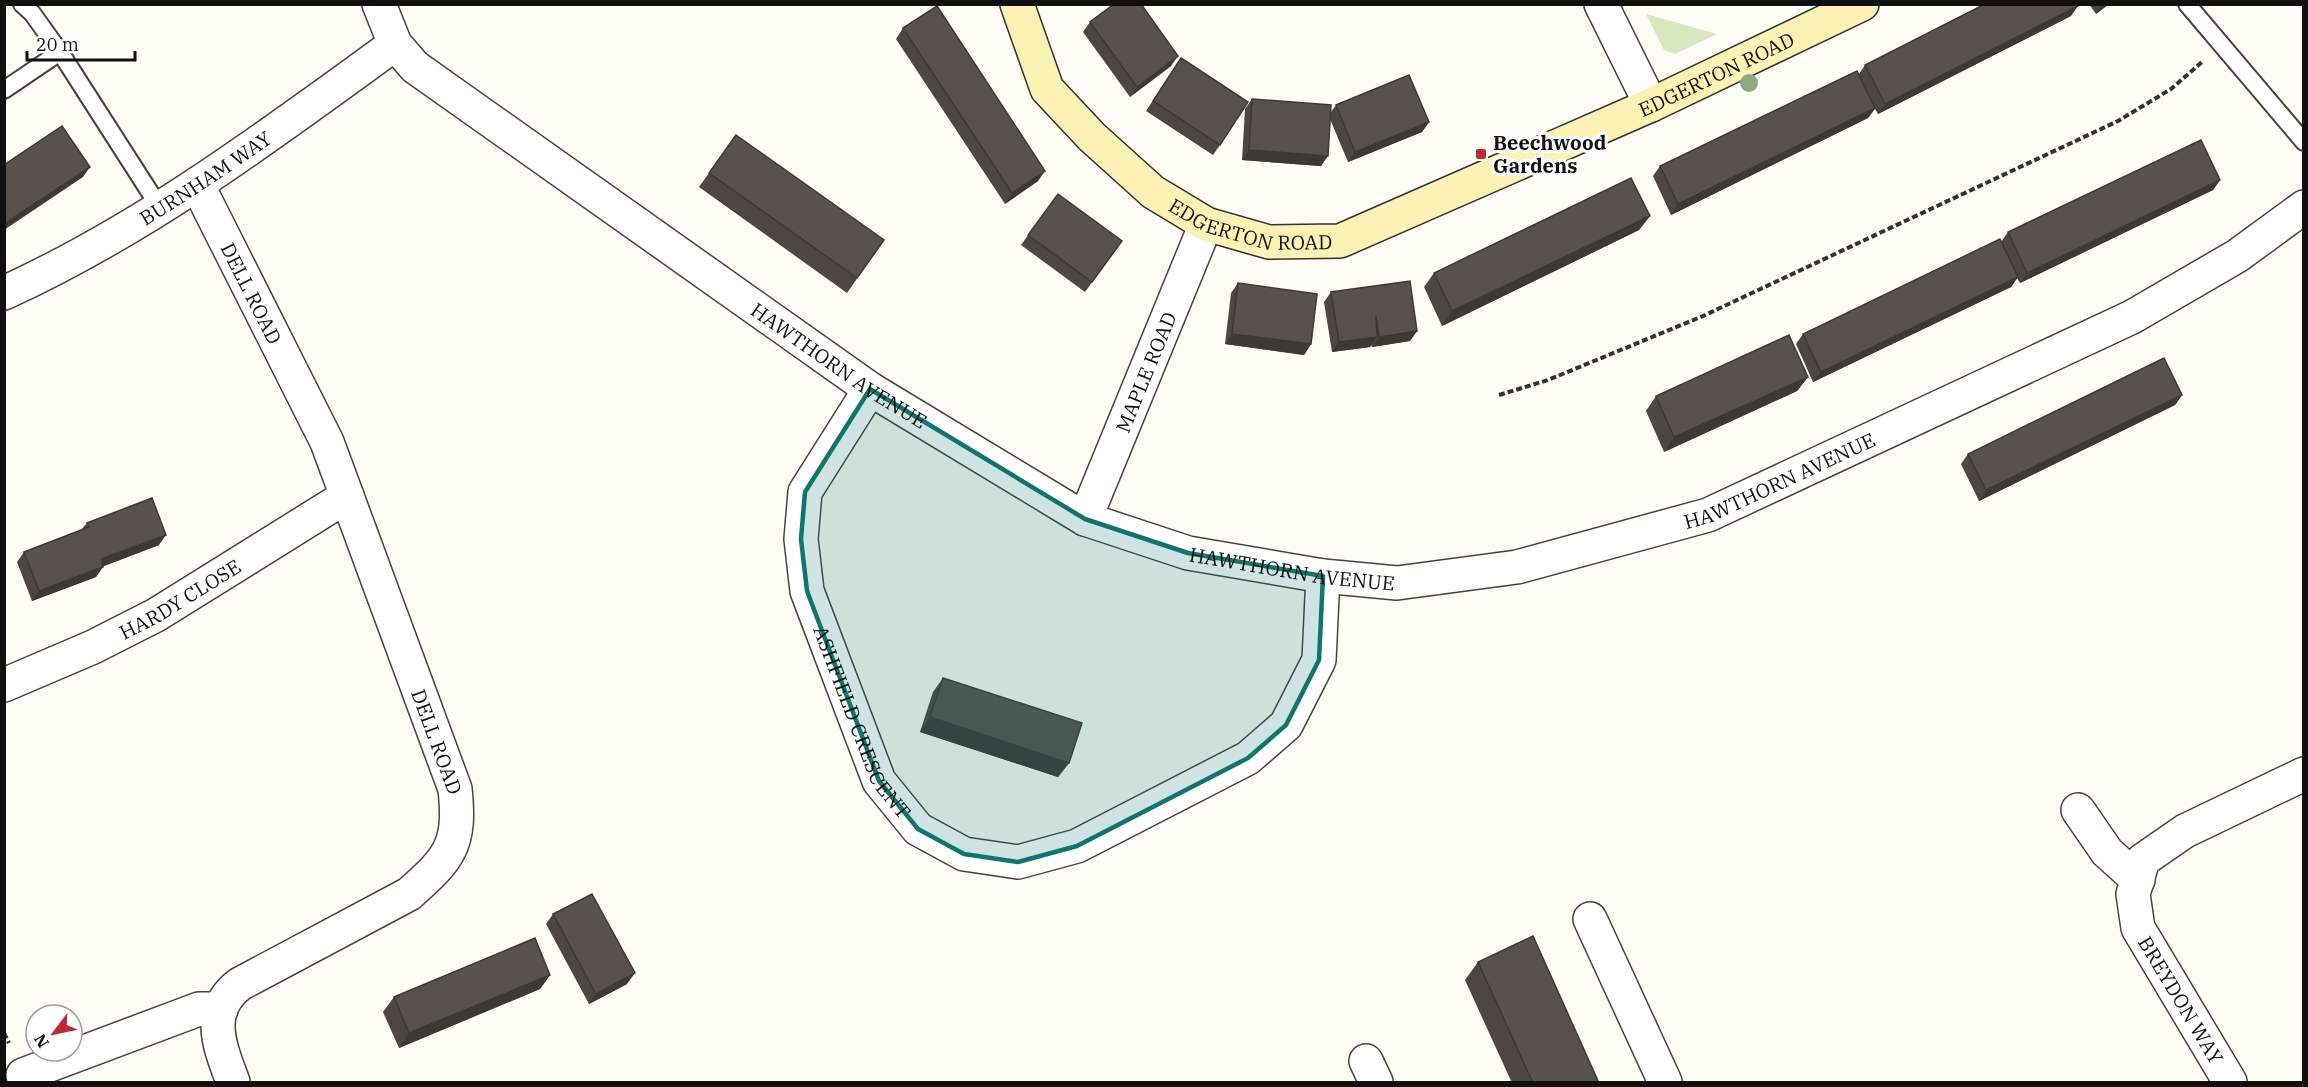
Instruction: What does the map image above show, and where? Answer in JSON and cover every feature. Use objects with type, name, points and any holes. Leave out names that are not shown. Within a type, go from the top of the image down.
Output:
[{"type":"street","name":"HAWTHORN AVENUE","points":[[379,4],[395,44],[415,67],[870,389],[1085,519],[1188,553],[1323,576],[1397,583],[1517,567],[1708,515],[2132,317],[2237,256],[2304,207]]},
{"type":"street","name":"EDGERTON ROAD","points":[[1017,4],[1047,89],[1092,137],[1153,192],[1206,224],[1269,242],[1340,241],[1651,105],[1862,4]]},
{"type":"street","points":[[1601,4],[1651,105]]},
{"type":"street","name":"BURNHAM WAY","points":[[4,293],[71,261],[225,168],[395,44]]},
{"type":"street","name":"DELL ROAD","points":[[197,184],[327,442],[454,789],[456,833],[448,855],[430,876],[409,894],[240,984],[228,993],[221,1009]]},
{"type":"street","name":"MAPLE ROAD","points":[[1085,519],[1206,224]]},
{"type":"street","name":"ASHFIELD CRESCENT","points":[[870,389],[805,492],[801,539],[807,591],[879,781],[918,829],[964,854],[1018,862],[1077,846],[1248,758],[1286,725],[1319,660],[1323,576]]},
{"type":"street","name":"HARDY CLOSE","points":[[4,685],[93,647],[156,615],[347,496]]},
{"type":"street","name":"BREYDON WAY","points":[[2230,1083],[2138,928],[2133,894],[2143,860],[2185,831],[2304,774]]},
{"type":"street","points":[[2078,810],[2107,852],[2138,880]]},
{"type":"street","points":[[1590,919],[1665,1083]]},
{"type":"street","points":[[23,1075],[199,1009],[221,1009],[217,1024],[218,1041],[232,1083]]},
{"type":"lane","points":[[22,4],[32,13],[60,52],[160,208]]},
{"type":"lane","points":[[2187,4],[2304,142]]},
{"type":"lane","points":[[4,90],[60,52]]},
{"type":"path","points":[[1499,395],[1548,380],[1703,316],[2118,120],[2171,88],[2221,45]]},
{"type":"highlighted area","points":[[870,389],[1085,519],[1188,553],[1323,576],[1319,660],[1286,725],[1248,758],[1077,846],[1018,862],[964,854],[918,829],[879,781],[807,591],[801,539],[805,492]]},
{"type":"green space","points":[[1646,14],[1717,34],[1675,54],[1664,50]]},
{"type":"building","points":[[1114,4],[1141,4],[1178,56],[1137,87],[1090,22]]},
{"type":"building","points":[[1985,4],[2077,4],[2078,6],[1885,104],[1865,65]]},
{"type":"building","points":[[937,6],[1045,171],[1012,193],[903,28]]},
{"type":"building","points":[[1181,58],[1248,102],[1220,145],[1153,101]]},
{"type":"building","points":[[1857,71],[1875,108],[1678,204],[1660,166]]},
{"type":"building","points":[[1409,75],[1429,122],[1355,152],[1336,105]]},
{"type":"building","points":[[1252,99],[1331,105],[1328,156],[1249,150]]},
{"type":"building","points":[[62,126],[90,167],[4,224],[4,165]]},
{"type":"building","points":[[736,135],[884,240],[857,278],[709,173]]},
{"type":"building","points":[[2201,140],[2220,180],[2027,273],[2008,232]]},
{"type":"building","points":[[1631,178],[1650,216],[1452,311],[1434,273]]},
{"type":"building","points":[[1058,194],[1122,241],[1092,282],[1028,235]]},
{"type":"building","points":[[2000,239],[2018,277],[1821,372],[1803,334]]},
{"type":"building","points":[[1410,281],[1417,331],[1379,337],[1376,316],[1377,337],[1339,342],[1331,292]]},
{"type":"building","points":[[1238,283],[1317,294],[1311,344],[1232,334]]},
{"type":"building","points":[[1789,335],[1808,377],[1674,437],[1656,396]]},
{"type":"building","points":[[2164,358],[2182,395],[1986,490],[1968,454]]},
{"type":"building","points":[[152,498],[166,535],[101,559],[103,567],[39,591],[24,552],[89,527],[87,523]]},
{"type":"building","points":[[943,678],[1082,723],[1069,763],[930,717]]},
{"type":"building","points":[[592,894],[635,973],[596,994],[553,914]]},
{"type":"building","points":[[1533,936],[1599,1083],[1533,1083],[1478,962]]},
{"type":"building","points":[[535,938],[550,975],[409,1033],[394,997]]},
{"type":"place","name":"Beechwood Gardens","points":[[1481,154]]}]
